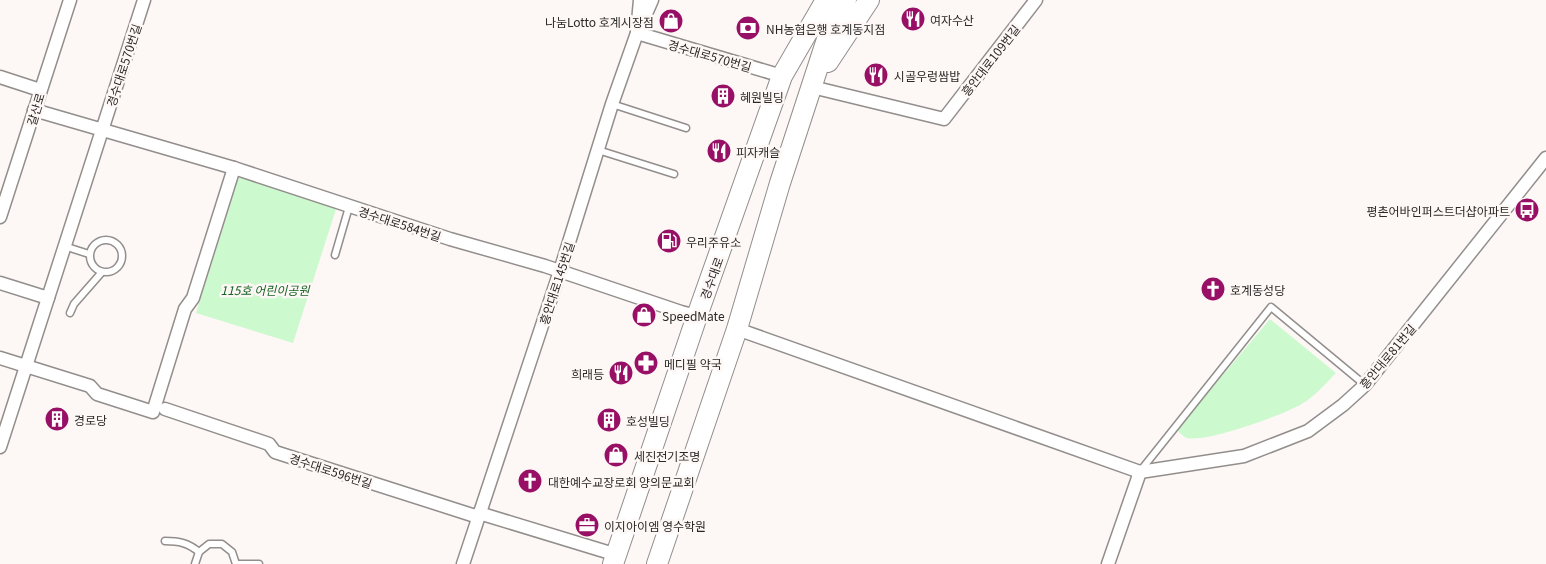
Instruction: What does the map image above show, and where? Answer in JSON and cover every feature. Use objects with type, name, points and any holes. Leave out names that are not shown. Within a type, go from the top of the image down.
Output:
[{"type":"main road","points":[[782,76],[806,11],[812,0]]},
{"type":"main road","name":"경수대로","points":[[615,559],[697,316],[782,76],[826,0]]},
{"type":"main road","points":[[657,564],[737,329],[780,183],[831,26],[846,0]]},
{"type":"main road","points":[[812,87],[869,0]]},
{"type":"street","name":"갈산로","points":[[0,218],[70,0]]},
{"type":"street","name":"경수대로570번길","points":[[102,130],[144,0]]},
{"type":"street","name":"흥안대로145번길","points":[[463,564],[476,514],[560,271],[612,104],[637,33],[640,0]]},
{"type":"street","points":[[637,33],[652,0]]},
{"type":"street","name":"흥안대로109번길","points":[[812,87],[846,97],[944,119],[1036,0]]},
{"type":"street","name":"경수대로570번길","points":[[637,33],[782,76]]},
{"type":"street","points":[[0,77],[40,90]]},
{"type":"street","name":"경수대로584번길","points":[[34,110],[234,168],[450,239],[560,271],[697,316]]},
{"type":"street","points":[[0,447],[102,130]]},
{"type":"street","name":"흥안대로81번길","points":[[1140,472],[1244,456],[1308,431],[1343,405],[1365,385],[1546,158]]},
{"type":"street","points":[[159,410],[185,309],[193,298],[234,168]]},
{"type":"street","points":[[0,283],[48,298]]},
{"type":"street","points":[[737,329],[1140,472],[1108,564]]},
{"type":"street","name":"경수대로596번길","points":[[0,358],[90,386],[97,394],[159,410],[269,444],[275,452],[615,559]]},
{"type":"lane","points":[[612,104],[686,128]]},
{"type":"lane","points":[[598,150],[674,174]]},
{"type":"lane","points":[[334,255],[349,206]]},
{"type":"lane","points":[[105,239],[113,241],[119,246],[122,254],[121,262],[117,268],[110,272],[102,272],[95,269],[90,262],[89,254],[91,247],[97,241],[105,239]]},
{"type":"lane","points":[[64,246],[89,254]]},
{"type":"lane","points":[[70,313],[74,304],[102,272]]},
{"type":"lane","points":[[1140,472],[1271,307],[1365,385]]},
{"type":"lane","points":[[165,541],[179,541],[199,552]]},
{"type":"lane","points":[[195,564],[199,552],[210,544],[222,544],[232,552],[236,564],[259,564]]},
{"type":"green space","name":"115호 어린이공원","points":[[243,171],[338,203],[293,343],[196,313],[238,180]]},
{"type":"green space","points":[[1270,319],[1336,373],[1305,402],[1282,413],[1247,426],[1211,436],[1187,438],[1184,436],[1178,431],[1179,427]]},
{"type":"place","name":"여자수산","points":[[913,19]]},
{"type":"place","name":"나눔Lotto 호계시장점","points":[[671,21]]},
{"type":"place","name":"NH농협은행 호계동지점","points":[[748,28]]},
{"type":"place","name":"시골우렁쌈밥","points":[[876,75]]},
{"type":"place","name":"혜원빌딩","points":[[723,96]]},
{"type":"place","name":"피자캐슬","points":[[719,151]]},
{"type":"place","name":"평촌어바인퍼스트더샵아파트","points":[[1527,210]]},
{"type":"place","name":"우리주유소","points":[[669,241]]},
{"type":"place","name":"호계동성당","points":[[1213,289]]},
{"type":"place","name":"SpeedMate","points":[[644,315]]},
{"type":"place","name":"메디필 약국","points":[[646,363]]},
{"type":"place","name":"희래등","points":[[621,373]]},
{"type":"place","name":"경로당","points":[[57,419]]},
{"type":"place","name":"호성빌딩","points":[[609,420]]},
{"type":"place","name":"세진전기조명","points":[[616,455]]},
{"type":"place","name":"대한예수교장로회 양의문교회","points":[[530,481]]},
{"type":"place","name":"이지아이엠 영수학원","points":[[587,525]]}]
